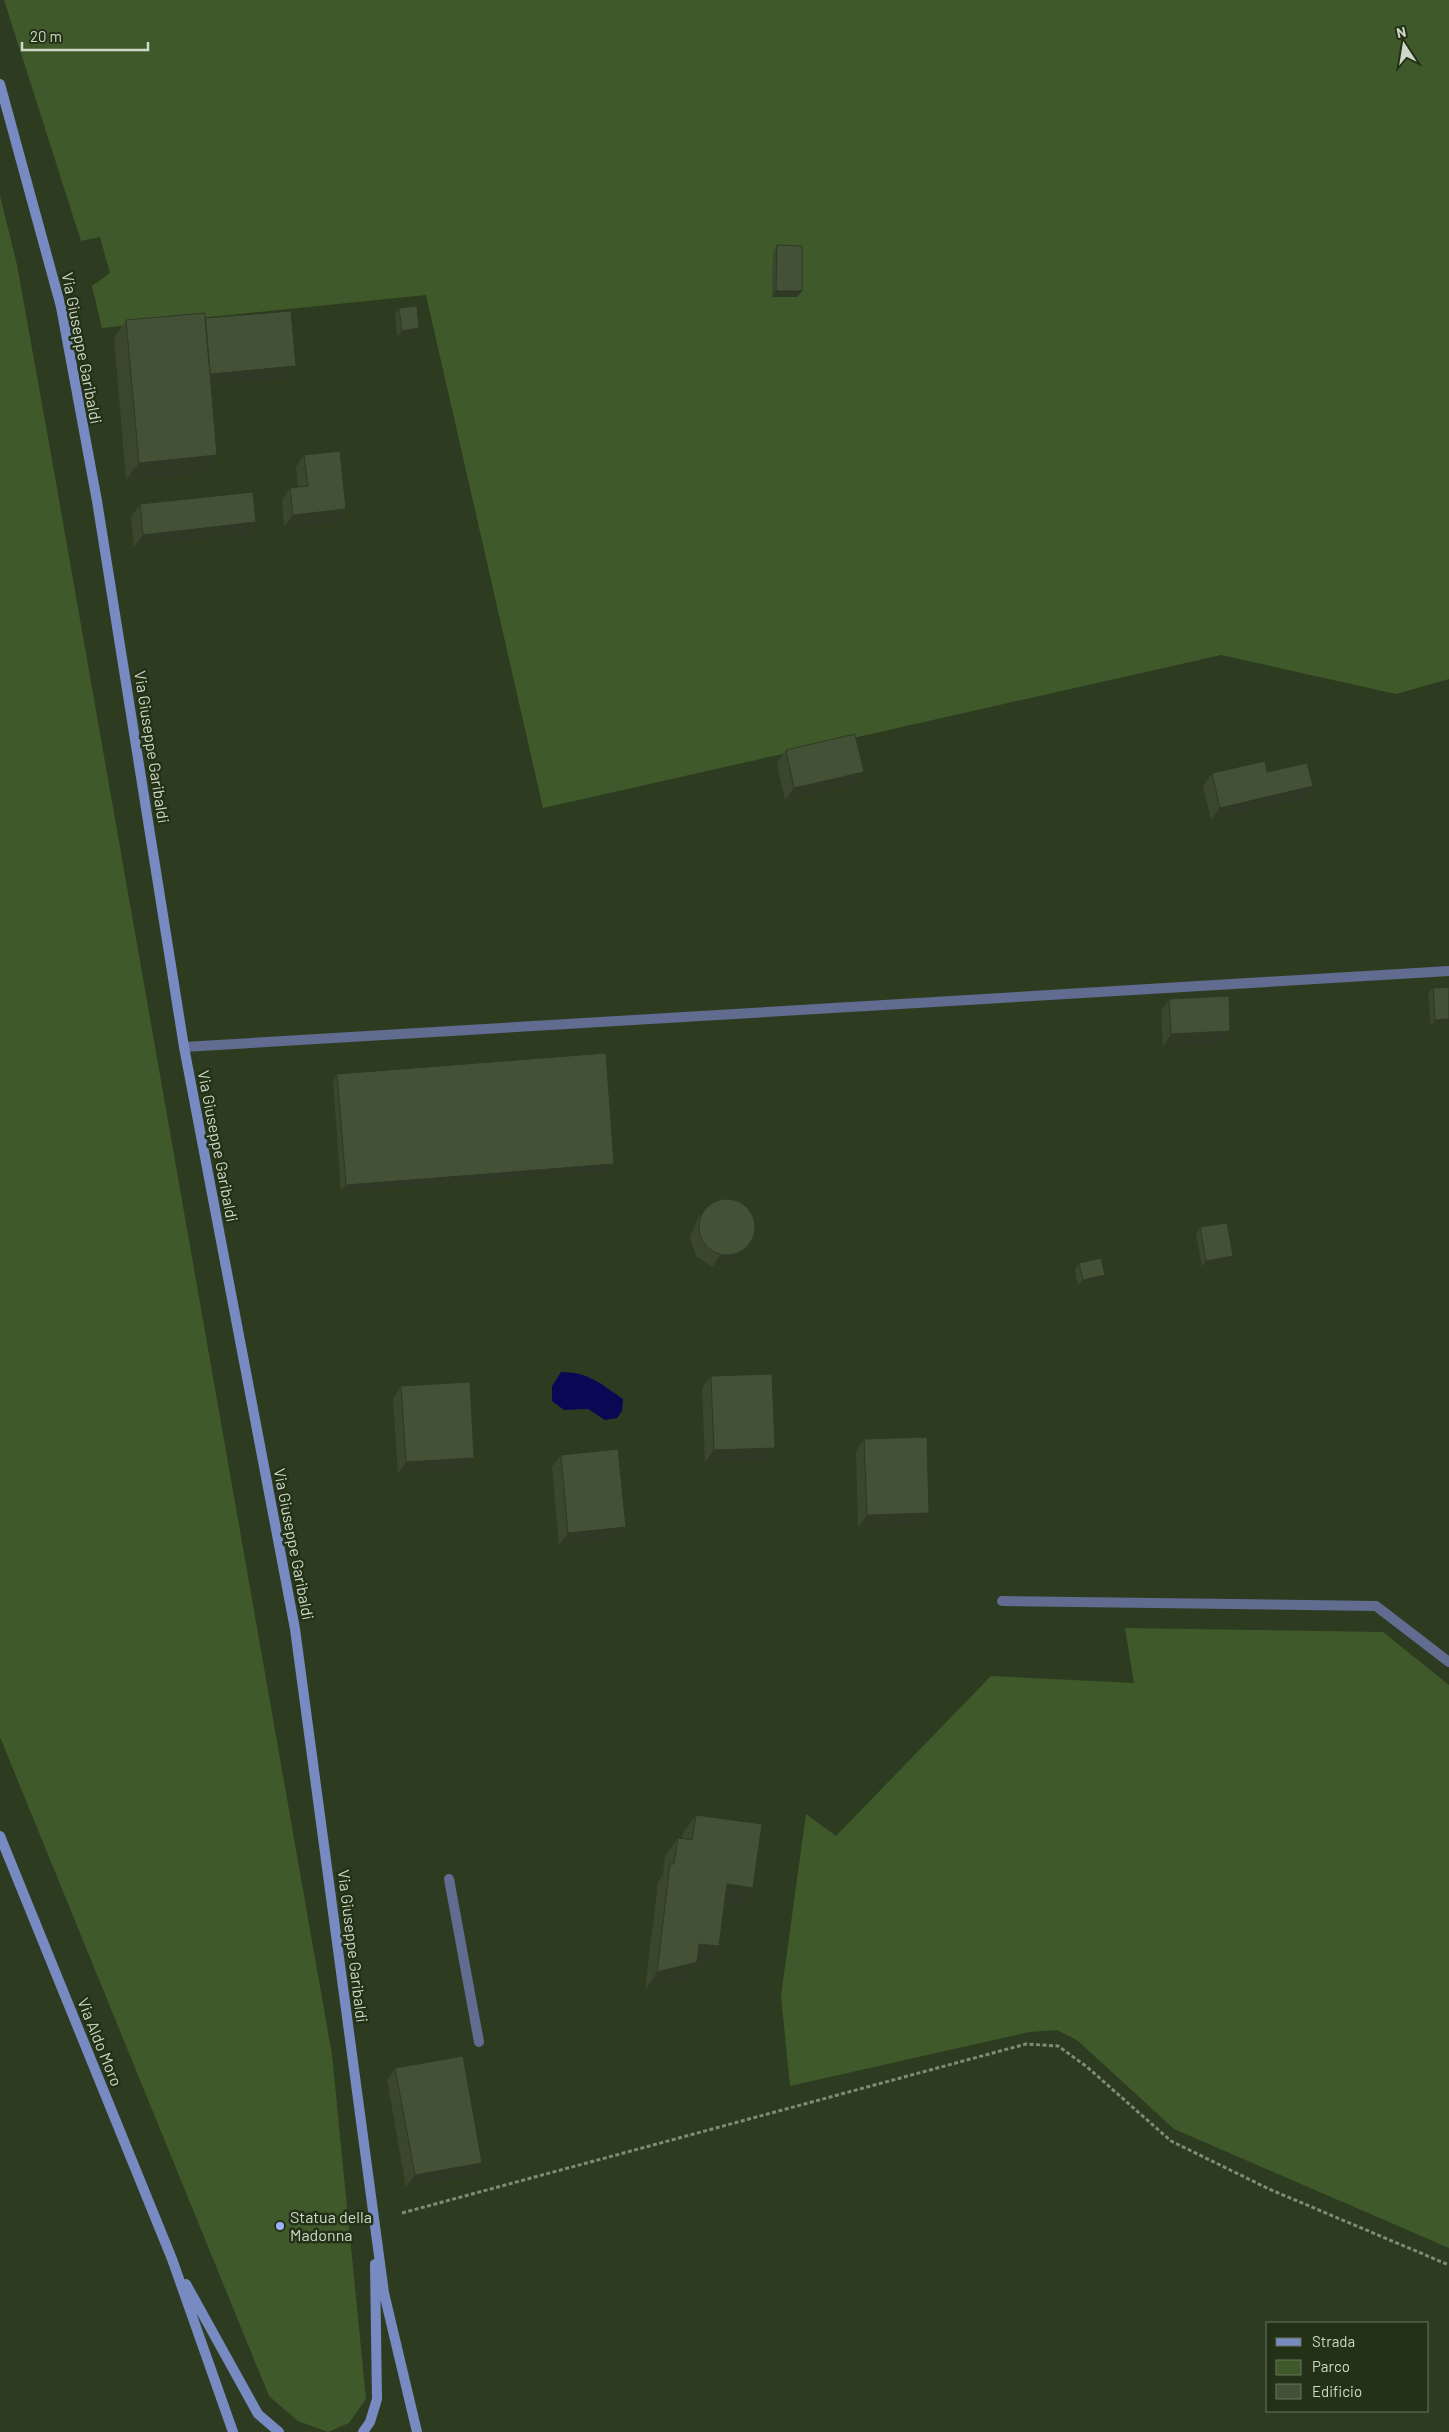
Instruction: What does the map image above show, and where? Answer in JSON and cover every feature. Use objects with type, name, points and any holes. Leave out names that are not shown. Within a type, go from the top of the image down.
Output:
[{"type":"main road","name":"Via Giuseppe Garibaldi","points":[[0,84],[61,307],[98,511],[184,1047],[295,1629],[374,2221]]},
{"type":"main road","name":"Via Aldo Moro","points":[[0,1836],[172,2259]]},
{"type":"main road","points":[[363,2432],[370,2422],[377,2398],[374,2221]]},
{"type":"main road","points":[[374,2221],[384,2293],[417,2432]]},
{"type":"main road","points":[[172,2259],[233,2432]]},
{"type":"main road","points":[[172,2259],[258,2414],[279,2432]]},
{"type":"lane","points":[[184,1047],[1449,971]]},
{"type":"lane","points":[[1002,1601],[1376,1606],[1449,1662]]},
{"type":"lane","points":[[449,1879],[479,2042]]},
{"type":"path","points":[[374,2221],[1026,2044],[1058,2046],[1086,2066],[1171,2141],[1269,2189],[1449,2265]]},
{"type":"green space","points":[[4,0],[1449,0],[1449,679],[1396,694],[1221,655],[543,808],[426,295],[102,328],[92,286],[110,273],[100,237],[81,241]]},
{"type":"green space","points":[[0,196],[17,265],[52,460],[332,2055],[366,2399],[349,2423],[328,2432],[298,2421],[269,2396],[0,1737]]},
{"type":"green space","points":[[1125,1628],[1383,1632],[1449,1685],[1449,2248],[1174,2129],[1077,2040],[1057,2030],[1029,2032],[790,2086],[781,1996],[806,1814],[836,1836],[991,1676],[1134,1683]]},
{"type":"shaded area","points":[[561,1372],[579,1374],[594,1380],[623,1399],[622,1411],[617,1418],[605,1420],[588,1409],[564,1410],[552,1401],[552,1386]]},
{"type":"building","points":[[777,245],[802,246],[802,291],[776,291]]},
{"type":"building","points":[[417,306],[419,328],[402,331],[399,308]]},
{"type":"building","points":[[291,311],[296,366],[210,374],[205,318]]},
{"type":"building","points":[[205,313],[217,455],[139,463],[126,320]]},
{"type":"building","points":[[340,451],[346,509],[293,515],[290,488],[308,486],[304,455]]},
{"type":"building","points":[[253,492],[256,522],[143,535],[140,504]]},
{"type":"building","points":[[855,734],[864,772],[794,788],[786,750]]},
{"type":"building","points":[[1265,761],[1267,772],[1307,763],[1313,786],[1220,808],[1212,773]]},
{"type":"building","points":[[1449,987],[1449,1019],[1435,1020],[1433,988]]},
{"type":"building","points":[[1229,996],[1230,1031],[1171,1034],[1169,999]]},
{"type":"building","points":[[606,1053],[614,1164],[346,1185],[337,1074]]},
{"type":"building","points":[[727,1199],[738,1201],[747,1207],[753,1216],[755,1227],[753,1238],[747,1247],[738,1253],[727,1255],[716,1253],[707,1247],[701,1238],[699,1227],[701,1216],[707,1207],[716,1201]]},
{"type":"building","points":[[1227,1223],[1233,1256],[1206,1261],[1200,1227]]},
{"type":"building","points":[[1101,1258],[1105,1275],[1083,1280],[1079,1263]]},
{"type":"building","points":[[772,1374],[775,1448],[714,1450],[711,1376]]},
{"type":"building","points":[[470,1382],[474,1458],[406,1462],[401,1386]]},
{"type":"building","points":[[927,1437],[929,1513],[867,1515],[864,1439]]},
{"type":"building","points":[[618,1449],[626,1527],[568,1533],[561,1455]]},
{"type":"building","points":[[696,1815],[762,1824],[753,1888],[727,1884],[719,1946],[699,1944],[697,1962],[657,1972],[670,1864],[674,1864],[678,1838],[692,1840]]},
{"type":"building","points":[[463,2056],[482,2163],[415,2175],[395,2068]]},
{"type":"place","name":"Statua della Madonna","points":[[280,2226]]}]
